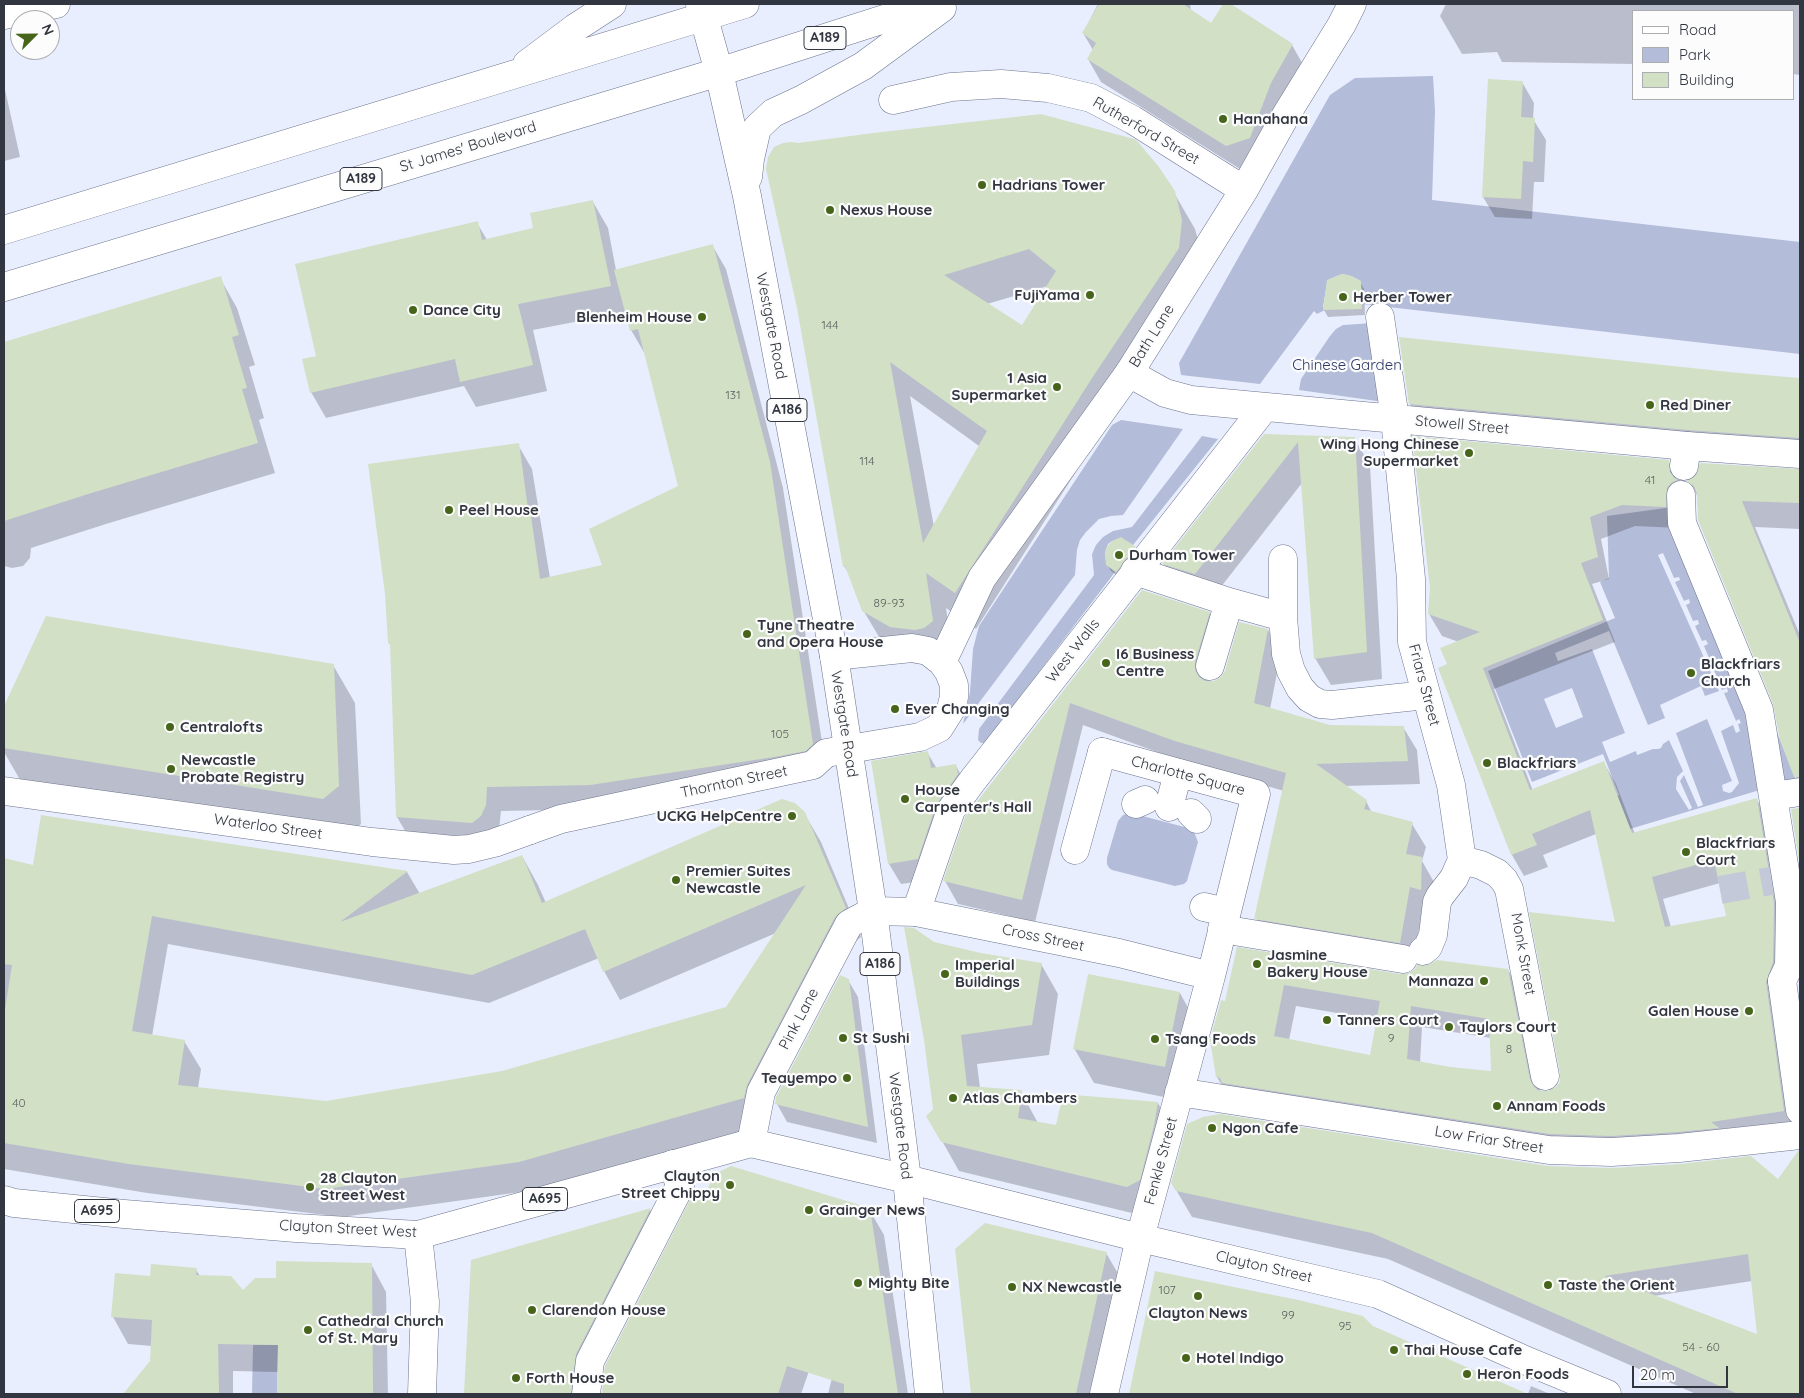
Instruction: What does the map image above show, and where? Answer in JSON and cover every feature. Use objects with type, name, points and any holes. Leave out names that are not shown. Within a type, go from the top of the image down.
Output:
[{"type":"street","points":[[4,15],[56,4]]},
{"type":"street","points":[[512,76],[575,28],[612,4]]},
{"type":"street","points":[[4,230],[512,76],[702,10],[745,4]]},
{"type":"street","name":"St James' Boulevard","points":[[4,287],[718,72],[931,4]]},
{"type":"street","points":[[747,196],[750,159],[757,128],[773,113],[863,66],[948,4]]},
{"type":"street","name":"Bath Lane","points":[[942,662],[982,578],[1130,373],[1244,190],[1352,4]]},
{"type":"street","name":"Westgate Road","points":[[702,10],[747,196],[834,656],[873,911],[907,1179],[929,1394]]},
{"type":"street","name":"Rutherford Street","points":[[893,100],[952,87],[1001,84],[1048,88],[1091,98],[1133,120],[1244,190]]},
{"type":"street","name":"Friars Street","points":[[1380,317],[1395,419],[1411,579],[1412,642],[1451,786],[1462,860]]},
{"type":"street","name":"Stowell Street","points":[[1130,373],[1165,393],[1182,398],[1264,408],[1395,419],[1686,456],[1800,454]]},
{"type":"street","name":"West Walls","points":[[916,912],[951,810],[1135,571],[1264,408]]},
{"type":"street","points":[[1681,495],[1682,523],[1759,710],[1790,902],[1789,966],[1782,981],[1800,1110]]},
{"type":"street","points":[[1282,558],[1286,654],[1291,671],[1300,688],[1309,698],[1320,704],[1332,705],[1426,695]]},
{"type":"street","points":[[1135,571],[1229,602],[1283,617]]},
{"type":"street","points":[[1210,666],[1229,602]]},
{"type":"street","points":[[834,656],[912,648],[928,652],[942,662],[951,679],[954,697],[951,709],[940,728],[920,738],[848,750]]},
{"type":"street","name":"Thornton Street","points":[[530,830],[561,819],[813,765],[826,753],[848,750]]},
{"type":"street","name":"Charlotte Square","points":[[1075,850],[1102,752],[1256,794],[1217,916]]},
{"type":"street","points":[[1168,809],[1178,773]]},
{"type":"street","name":"Waterloo Street","points":[[4,791],[372,842],[454,850],[469,849],[494,843],[530,830]]},
{"type":"street","points":[[1772,796],[1800,792]]},
{"type":"street","points":[[1217,916],[1413,955],[1428,947],[1433,935],[1437,902],[1454,878],[1462,860]]},
{"type":"street","name":"Monk Street","points":[[1462,860],[1481,865],[1497,873],[1510,889],[1545,1076]]},
{"type":"street","name":"Cross Street","points":[[873,911],[916,912],[1119,953],[1211,976]]},
{"type":"street","name":"Pink Lane","points":[[751,1143],[761,1092],[849,924],[873,911]]},
{"type":"street","name":"Fenkle Street","points":[[1104,1394],[1140,1238],[1211,976],[1217,916]]},
{"type":"street","name":"Low Friar Street","points":[[1179,1092],[1549,1150],[1611,1152],[1679,1148],[1800,1135]]},
{"type":"street","name":"Clayton Street West","points":[[7,1203],[296,1228],[418,1235],[751,1143],[907,1179]]},
{"type":"street","points":[[586,1394],[590,1361],[680,1186],[673,1164]]},
{"type":"street","name":"Clayton Street","points":[[907,1179],[1140,1238],[1378,1294],[1527,1361],[1607,1394]]},
{"type":"street","points":[[418,1235],[425,1302],[422,1394]]},
{"type":"green space","points":[[1433,76],[1435,111],[1432,200],[1800,242],[1800,354],[1362,304],[1362,290],[1359,280],[1342,274],[1330,279],[1327,283],[1323,307],[1325,310],[1317,314],[1314,311],[1260,384],[1181,375],[1179,363],[1330,95],[1355,78]]},
{"type":"green space","name":"Chinese Garden","points":[[1373,323],[1384,402],[1299,390],[1301,379],[1336,329],[1343,325]]},
{"type":"green space","points":[[1121,420],[1183,429],[1123,515],[1099,519],[1080,540],[1077,550],[1075,575],[963,724],[970,692],[973,649],[979,626],[1112,425]]},
{"type":"green space","points":[[1202,436],[1218,439],[1133,545],[1123,539],[1112,541],[1108,544],[1105,553],[1107,565],[1115,572],[985,743],[981,743],[978,740],[979,729],[1094,575],[1092,554],[1096,545],[1103,537],[1113,531],[1132,527]]},
{"type":"green space","points":[[1687,505],[1754,716],[1763,789],[1600,838],[1590,809],[1619,795],[1603,754],[1532,782],[1488,671],[1615,618],[1600,582],[1609,578],[1607,516]],"holes":[[[1663,553],[1674,578],[1679,577],[1680,580],[1675,582],[1684,601],[1689,599],[1690,603],[1686,605],[1693,621],[1698,620],[1699,624],[1695,626],[1702,641],[1706,640],[1708,644],[1704,646],[1710,660],[1714,659],[1716,663],[1712,665],[1722,690],[1727,688],[1728,692],[1724,693],[1736,721],[1739,719],[1741,723],[1738,724],[1740,731],[1736,733],[1733,725],[1721,731],[1739,783],[1729,793],[1723,791],[1722,785],[1732,781],[1707,719],[1676,733],[1703,805],[1698,807],[1684,775],[1680,781],[1692,808],[1689,810],[1676,789],[1677,777],[1683,771],[1669,740],[1661,748],[1637,755],[1636,751],[1610,762],[1602,742],[1625,733],[1592,649],[1558,661],[1555,653],[1609,631],[1648,725],[1665,718],[1660,705],[1701,686],[1705,696],[1719,691],[1658,555]],[[1572,688],[1583,717],[1556,728],[1544,699]]]},
{"type":"green space","points":[[1765,702],[1796,780],[1779,787]]},
{"type":"green space","points":[[1131,813],[1192,829],[1198,842],[1187,881],[1184,884],[1175,886],[1109,868],[1107,858],[1118,821],[1123,815]]},
{"type":"green space","points":[[253,1345],[278,1345],[277,1394],[252,1394]]},
{"type":"building","points":[[1099,4],[1183,4],[1211,23],[1223,4],[1231,4],[1293,44],[1271,83],[1250,138],[1226,146],[1087,59],[1096,43],[1082,33]]},
{"type":"building","points":[[1488,79],[1523,81],[1521,117],[1535,118],[1533,162],[1523,161],[1521,199],[1482,197]]},
{"type":"building","points":[[1041,114],[1134,139],[1159,167],[1175,191],[1182,220],[1179,248],[1094,375],[955,593],[926,573],[933,621],[924,628],[915,630],[890,627],[862,611],[845,566],[843,567],[797,308],[766,169],[768,157],[774,147],[783,143],[798,143]],"holes":[[[1029,249],[1056,271],[1022,325],[944,275]],[[890,362],[987,431],[923,543]]]},
{"type":"building","name":"Dance City","points":[[593,200],[611,286],[518,304],[533,365],[460,382],[455,359],[310,393],[302,359],[316,356],[295,264],[478,221],[482,240],[533,228],[530,213]]},
{"type":"building","points":[[713,244],[770,462],[813,744],[806,751],[774,757],[590,785],[487,787],[486,805],[481,816],[472,823],[396,817],[390,643],[388,643],[385,594],[368,464],[519,443],[540,579],[602,565],[589,529],[678,486],[638,329],[630,331],[614,270]]},
{"type":"building","name":"Herber Tower","points":[[1342,274],[1361,281],[1362,309],[1323,310],[1327,280]]},
{"type":"building","points":[[221,276],[239,335],[232,337],[247,388],[242,389],[258,443],[4,521],[4,342]]},
{"type":"building","points":[[1399,337],[1800,378],[1800,438],[1688,430],[1409,404]]},
{"type":"building","points":[[1264,434],[1355,437],[1367,652],[1314,659],[1298,442],[1195,574],[1162,564]]},
{"type":"building","points":[[1412,436],[1669,460],[1670,472],[1678,480],[1672,482],[1667,488],[1666,507],[1622,505],[1590,517],[1598,557],[1581,563],[1603,620],[1483,668],[1530,790],[1604,761],[1632,833],[1757,798],[1774,903],[1773,962],[1766,982],[1784,1111],[1711,1122],[1719,1128],[1611,1136],[1550,1134],[1222,1083],[1220,1078],[1216,1077],[1210,1040],[1221,1000],[1225,1001],[1237,947],[1400,974],[1409,973],[1417,965],[1426,966],[1437,960],[1508,969],[1530,1079],[1534,1087],[1539,1091],[1548,1091],[1556,1087],[1560,1082],[1560,1073],[1529,912],[1615,922],[1590,810],[1532,834],[1537,845],[1511,855],[1438,668],[1447,664],[1440,648],[1480,632],[1428,614],[1430,587]],"holes":[[[1714,860],[1726,916],[1665,927],[1652,877]],[[1284,985],[1380,1001],[1370,1055],[1274,1036]],[[1411,1006],[1489,1019],[1491,1071],[1450,1067],[1407,1059]]]},
{"type":"building","points":[[1700,463],[1800,469],[1800,503],[1742,501],[1800,643],[1800,777],[1794,777],[1780,740],[1773,704],[1698,520],[1697,494],[1694,486],[1687,481],[1696,475]]},
{"type":"building","name":"Durham Tower","points":[[1121,537],[1136,547],[1116,572],[1106,565],[1105,553],[1106,548],[1112,541]]},
{"type":"building","points":[[1142,590],[1210,612],[1195,662],[1195,670],[1199,677],[1205,681],[1214,681],[1221,677],[1225,671],[1239,622],[1268,629],[1254,703],[1330,725],[1404,726],[1408,761],[1316,764],[1367,800],[1364,809],[1413,822],[1406,854],[1422,857],[1421,890],[1410,887],[1400,943],[1254,919],[1286,773],[1175,741],[1070,703],[1022,900],[943,881],[965,817]]},
{"type":"building","name":"Centralofts","points":[[46,616],[334,664],[339,786],[323,799],[4,748],[4,706]]},
{"type":"building","name":"House Carpenter's Hall","points":[[928,751],[931,768],[956,764],[958,774],[936,805],[918,859],[888,864],[871,761]]},
{"type":"building","points":[[782,799],[795,803],[805,812],[846,908],[835,917],[747,1085],[744,1098],[519,1162],[325,1189],[129,1164],[4,1143],[4,1016],[12,965],[4,964],[4,858],[33,865],[41,815],[408,871],[340,922],[522,855],[542,903]],"holes":[[[806,885],[726,1007],[502,1071],[326,1101],[178,1085],[185,1040],[132,1031],[152,916],[472,975],[585,929],[603,972]]]},
{"type":"building","points":[[1800,808],[1800,867],[1791,809]]},
{"type":"building","points":[[904,927],[914,928],[934,942],[981,953],[1042,963],[1032,1025],[961,1035],[967,1086],[1022,1090],[1018,1118],[1056,1125],[1063,1094],[1158,1102],[1140,1180],[1127,1187],[941,1142],[926,1116],[933,1109],[924,1040]]},
{"type":"building","points":[[1088,974],[1180,992],[1165,1067],[1073,1049]]},
{"type":"building","points":[[840,975],[849,979],[868,1127],[775,1104],[776,1097]]},
{"type":"building","points":[[1220,1114],[1548,1166],[1612,1168],[1680,1164],[1751,1156],[1778,1179],[1798,1151],[1800,1151],[1800,1394],[1738,1394],[1372,1233],[1176,1191],[1171,1183],[1187,1124],[1203,1117]],"holes":[[[1748,1254],[1757,1334],[1604,1276]]]},
{"type":"building","points":[[731,1166],[870,1208],[898,1394],[844,1394],[844,1384],[787,1366],[778,1394],[602,1394],[605,1366],[692,1196],[706,1192],[715,1174]]},
{"type":"building","name":"Clarendon House","points":[[651,1208],[576,1354],[571,1394],[464,1394],[471,1260]]},
{"type":"building","name":"NX Newcastle","points":[[985,1223],[1107,1252],[1076,1394],[971,1394],[955,1249]]},
{"type":"building","name":"Cathedral Church of St. Mary","points":[[276,1261],[372,1263],[373,1394],[277,1394],[278,1345],[218,1344],[219,1394],[123,1394],[150,1361],[152,1320],[111,1317],[115,1273],[150,1276],[151,1264],[197,1268],[196,1275],[231,1276],[243,1290],[255,1278],[276,1278]]},
{"type":"building","points":[[1155,1271],[1303,1301],[1363,1316],[1373,1326],[1528,1394],[1129,1394]]},
{"type":"tunnel","points":[[1720,890],[1787,878]]},
{"type":"place","name":"Hanahana","points":[[1223,119]]},
{"type":"place","name":"Hadrians Tower","points":[[982,185]]},
{"type":"place","name":"Nexus House","points":[[830,210]]},
{"type":"place","name":"FujiYama","points":[[1090,295]]},
{"type":"place","name":"Herber Tower","points":[[1343,297]]},
{"type":"place","name":"Dance City","points":[[413,310]]},
{"type":"place","name":"Blenheim House","points":[[702,317]]},
{"type":"place","name":"1 Asia Supermarket","points":[[1057,387]]},
{"type":"place","name":"Red Diner","points":[[1650,405]]},
{"type":"place","name":"Wing Hong Chinese Supermarket","points":[[1469,453]]},
{"type":"place","name":"Peel House","points":[[449,510]]},
{"type":"place","name":"Durham Tower","points":[[1119,555]]},
{"type":"place","name":"Tyne Theatre and Opera House","points":[[747,634]]},
{"type":"place","name":"I6 Business Centre","points":[[1106,663]]},
{"type":"place","name":"Blackfriars Church","points":[[1691,673]]},
{"type":"place","name":"Ever Changing","points":[[895,709]]},
{"type":"place","name":"Centralofts","points":[[170,727]]},
{"type":"place","name":"Blackfriars","points":[[1487,763]]},
{"type":"place","name":"Newcastle Probate Registry","points":[[171,769]]},
{"type":"place","name":"House Carpenter's Hall","points":[[905,799]]},
{"type":"place","name":"UCKG HelpCentre","points":[[792,816]]},
{"type":"place","name":"Blackfriars Court","points":[[1686,852]]},
{"type":"place","name":"Premier Suites Newcastle","points":[[676,880]]},
{"type":"place","name":"Jasmine Bakery House","points":[[1257,964]]},
{"type":"place","name":"Imperial Buildings","points":[[945,974]]},
{"type":"place","name":"Mannaza","points":[[1484,981]]},
{"type":"place","name":"Galen House","points":[[1749,1011]]},
{"type":"place","name":"Tanners Court","points":[[1327,1020]]},
{"type":"place","name":"Taylors Court","points":[[1449,1027]]},
{"type":"place","name":"St Sushi","points":[[843,1038]]},
{"type":"place","name":"Tsang Foods","points":[[1155,1039]]},
{"type":"place","name":"Teayempo","points":[[847,1078]]},
{"type":"place","name":"Atlas Chambers","points":[[953,1098]]},
{"type":"place","name":"Annam Foods","points":[[1497,1106]]},
{"type":"place","name":"Ngon Cafe","points":[[1212,1128]]},
{"type":"place","name":"Clayton Street Chippy","points":[[730,1185]]},
{"type":"place","name":"28 Clayton Street West","points":[[310,1187]]},
{"type":"place","name":"Grainger News","points":[[809,1210]]},
{"type":"place","name":"Mighty Bite","points":[[858,1283]]},
{"type":"place","name":"Taste the Orient","points":[[1548,1285]]},
{"type":"place","name":"NX Newcastle","points":[[1012,1287]]},
{"type":"place","name":"Clayton News","points":[[1198,1296]]},
{"type":"place","name":"Clarendon House","points":[[532,1310]]},
{"type":"place","name":"Cathedral Church of St. Mary","points":[[308,1330]]},
{"type":"place","name":"Thai House Cafe","points":[[1394,1350]]},
{"type":"place","name":"Hotel Indigo","points":[[1186,1358]]},
{"type":"place","name":"Heron Foods","points":[[1467,1374]]},
{"type":"place","name":"Forth House","points":[[516,1378]]}]
